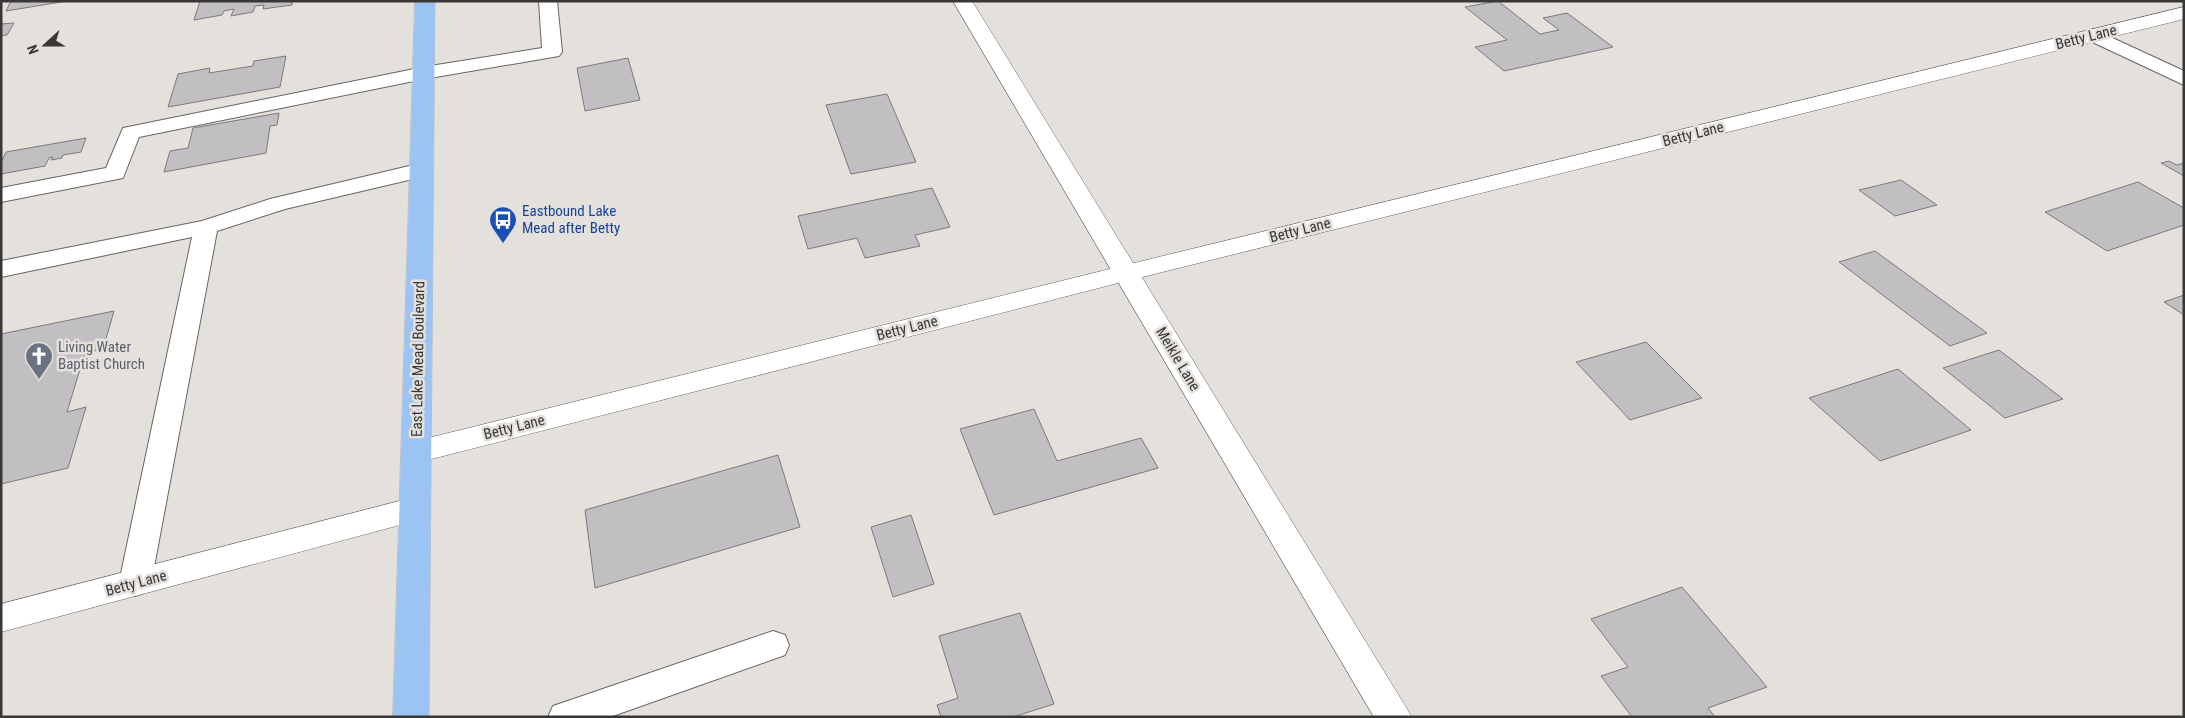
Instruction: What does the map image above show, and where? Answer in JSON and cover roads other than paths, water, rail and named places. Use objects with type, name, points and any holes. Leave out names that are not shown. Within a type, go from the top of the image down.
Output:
[{"type":"main road","name":"East Lake Mead Boulevard","points":[[411,717],[425,1]]},
{"type":"street","name":"Meikle Lane","points":[[962,1],[1394,717]]},
{"type":"street","name":"Betty Lane","points":[[416,452],[1126,273],[2184,13]]},
{"type":"street","name":"Betty Lane","points":[[1,618],[415,510]]},
{"type":"lane","points":[[1,195],[115,173],[130,132],[424,72],[552,52],[548,1]]},
{"type":"lane","points":[[2093,35],[2184,79]]},
{"type":"lane","points":[[1,269],[206,227],[278,204],[422,170]]},
{"type":"lane","points":[[135,583],[206,227]]},
{"type":"lane","points":[[565,717],[773,644]]},
{"type":"place","name":"Eastbound Lake Mead after Betty","points":[[503,244]]},
{"type":"place","name":"Living Water Baptist Church","points":[[39,380]]}]
